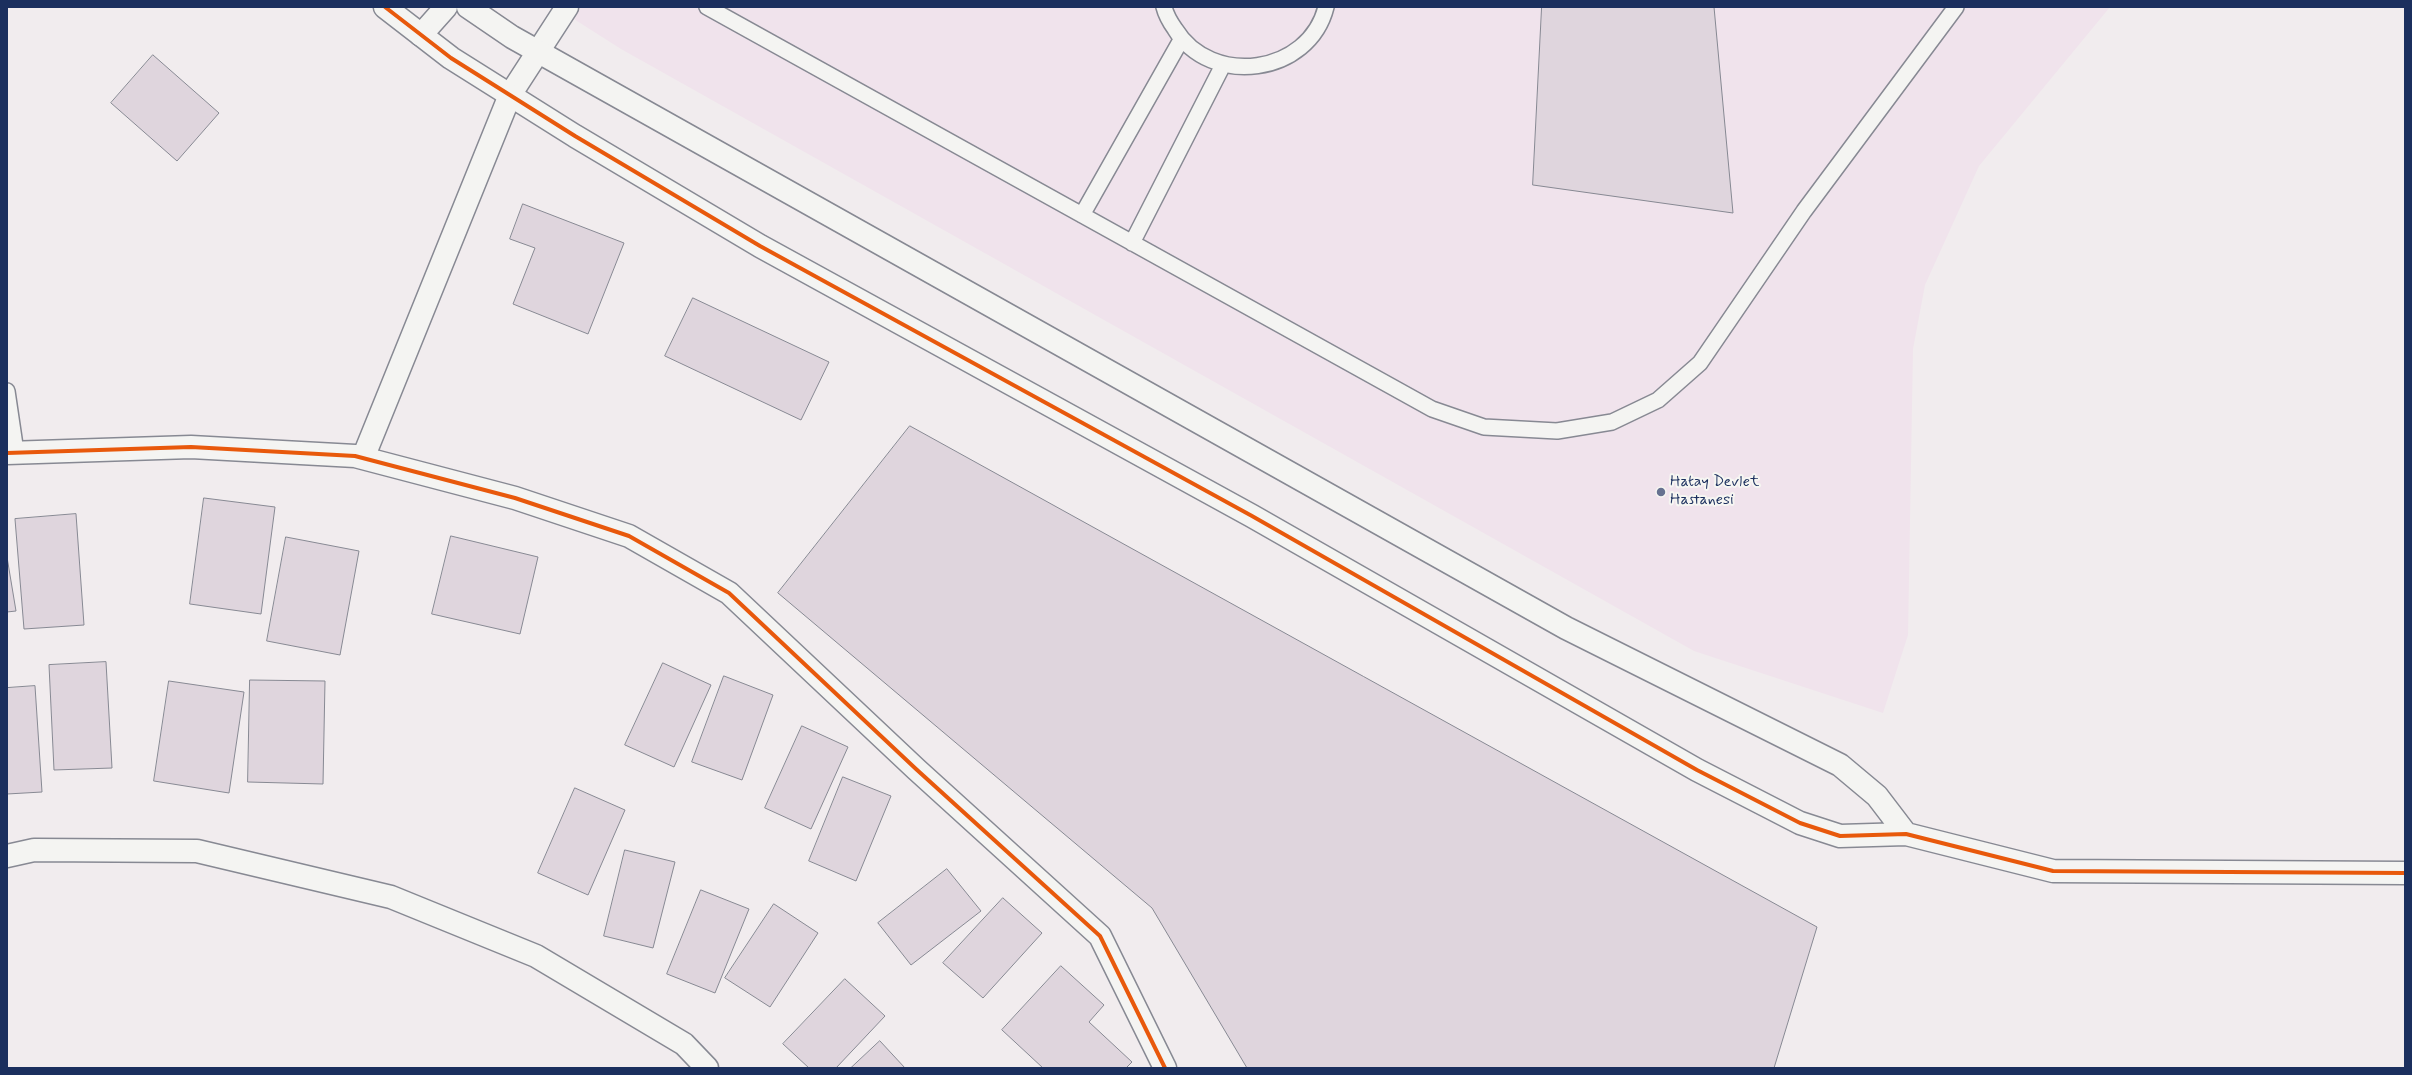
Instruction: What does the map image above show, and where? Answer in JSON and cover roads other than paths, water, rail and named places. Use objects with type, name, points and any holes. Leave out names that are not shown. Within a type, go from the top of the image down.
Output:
[{"type":"street","points":[[385,7],[451,58],[575,136],[760,246],[1252,516],[1696,770],[1800,824],[1840,836],[1906,834],[2053,871],[2405,873]]},
{"type":"street","points":[[421,35],[446,7]]},
{"type":"street","points":[[468,7],[512,37],[1566,628],[1840,764],[1877,796],[1906,834]]},
{"type":"street","points":[[363,458],[510,94],[567,7]]},
{"type":"street","points":[[12,452],[191,447],[355,456],[515,498],[629,536],[729,593],[1100,936],[1165,1068]]},
{"type":"street","points":[[7,856],[34,850],[197,852],[391,897],[536,956],[684,1044],[708,1068]]},
{"type":"lane","points":[[708,7],[1432,409],[1484,426],[1557,431],[1612,422],[1658,400],[1700,363],[1804,211],[1956,7]]},
{"type":"lane","points":[[1164,7],[1166,14],[1181,40],[1200,55],[1223,65],[1253,68],[1282,60],[1307,43],[1323,17],[1326,7]]},
{"type":"lane","points":[[1082,215],[1181,40]]},
{"type":"lane","points":[[1132,243],[1223,65]]},
{"type":"lane","points":[[7,391],[12,452]]},
{"type":"place","name":"Hatay Devlet Hastanesi","points":[[1661,492]]}]
